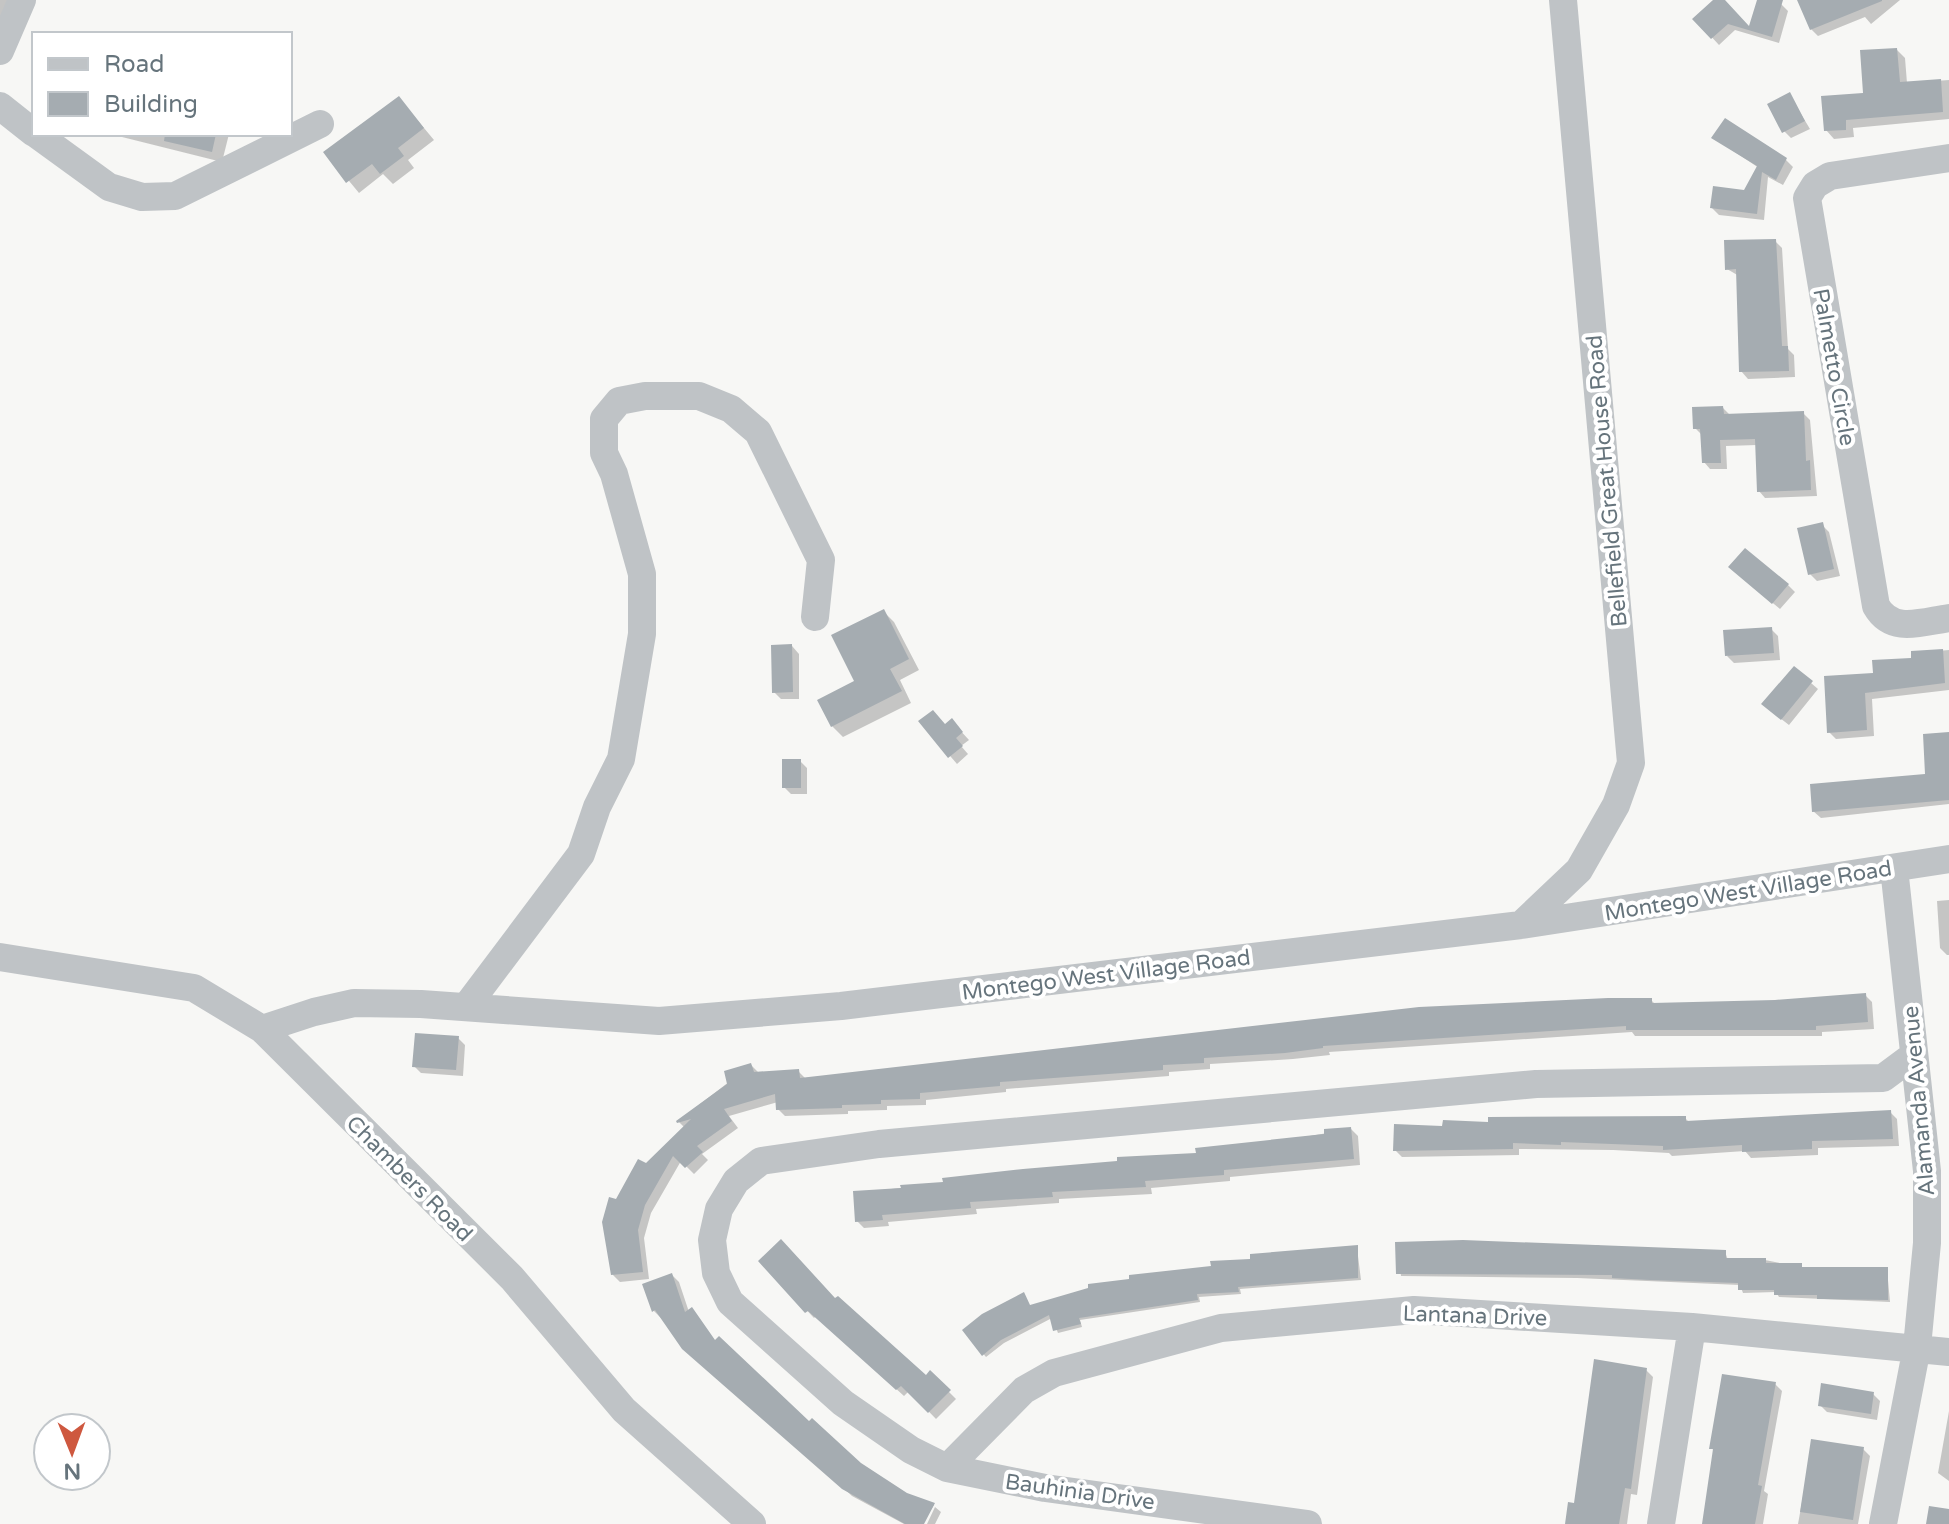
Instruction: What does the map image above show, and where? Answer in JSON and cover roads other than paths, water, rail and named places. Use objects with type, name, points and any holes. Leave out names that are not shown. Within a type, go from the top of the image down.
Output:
[{"type":"street","points":[[0,51],[22,0]]},
{"type":"street","name":"Bellefield Great House Road","points":[[1521,925],[1579,870],[1616,805],[1631,763],[1563,0]]},
{"type":"street","points":[[0,106],[32,131]]},
{"type":"street","points":[[39,136],[109,187],[142,197],[175,196],[320,124]]},
{"type":"street","name":"Palmetto Circle","points":[[1949,158],[1830,176],[1815,185],[1807,198],[1876,606],[1883,619],[1899,626],[1949,618]]},
{"type":"street","points":[[466,1007],[581,854],[597,807],[621,759],[642,634],[642,574],[614,474],[604,453],[604,419],[619,401],[645,396],[699,396],[731,409],[758,432],[821,560],[815,617]]},
{"type":"street","name":"Montego West Village Road","points":[[262,1029],[354,1003],[466,1007],[659,1021],[841,1006],[1521,925],[1949,859]]},
{"type":"street","name":"Alamanda Avenue","points":[[1883,1524],[1917,1347],[1927,1243],[1927,1171],[1894,868]]},
{"type":"street","name":"Chambers Road","points":[[0,957],[194,988],[262,1029],[512,1278],[624,1410],[752,1524]]},
{"type":"street","name":"Bauhinia Drive","points":[[1308,1524],[1045,1488],[947,1468],[911,1450],[843,1403],[730,1302],[716,1273],[712,1240],[719,1209],[736,1181],[761,1161],[894,1142],[1536,1084],[1883,1078],[1914,1055]]},
{"type":"street","name":"Lantana Drive","points":[[947,1468],[1024,1390],[1054,1373],[1221,1328],[1414,1310],[1692,1327],[1949,1352]]},
{"type":"street","points":[[1661,1524],[1692,1327]]}]
